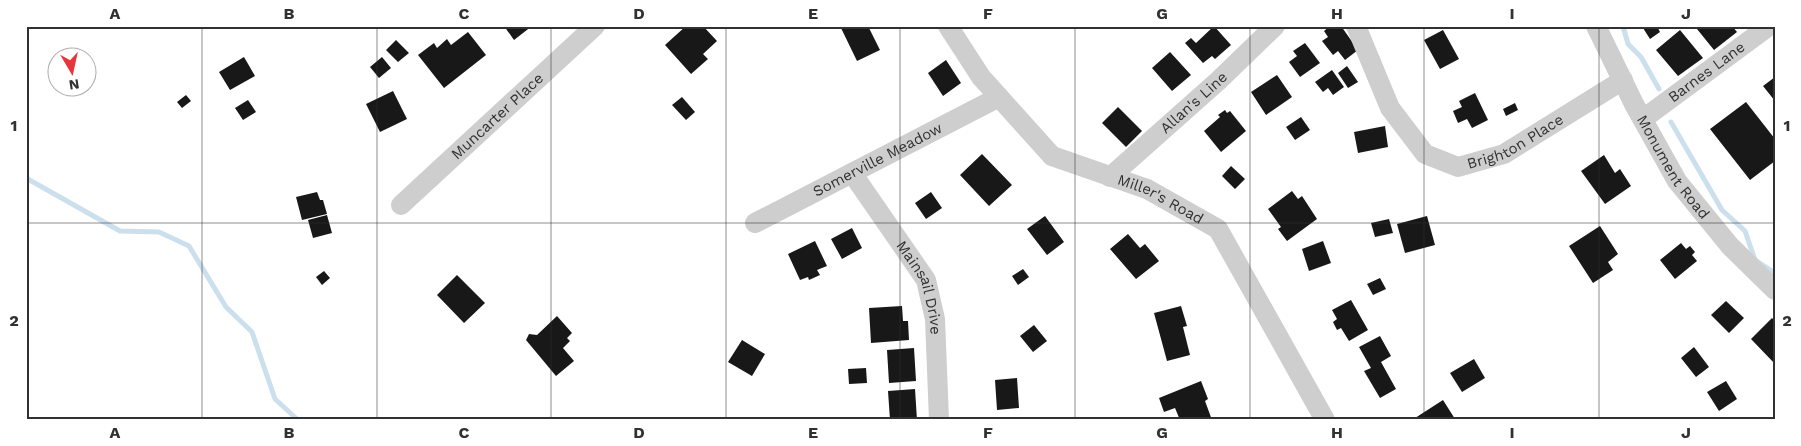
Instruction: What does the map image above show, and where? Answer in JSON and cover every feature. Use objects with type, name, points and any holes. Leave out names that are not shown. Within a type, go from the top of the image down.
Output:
[{"type":"street","name":"Muncarter Place","points":[[401,205],[595,26]]},
{"type":"street","name":"Miller's Road","points":[[948,26],[981,77],[1052,156],[1147,189],[1218,229],[1325,420]]},
{"type":"street","name":"Allan's Line","points":[[1110,177],[1218,81],[1275,26]]},
{"type":"street","name":"Brighton Place","points":[[1356,26],[1390,108],[1425,154],[1458,167],[1504,154],[1623,80]]},
{"type":"street","name":"Monument Road","points":[[1596,26],[1677,181],[1730,246],[1775,290]]},
{"type":"street","name":"Barnes Lane","points":[[1643,119],[1769,26]]},
{"type":"street","name":"Somerville Meadow","points":[[755,222],[999,97]]},
{"type":"street","name":"Mainsail Drive","points":[[852,173],[926,280],[935,319],[939,420]]},
{"type":"building","points":[[504,26],[532,26],[514,40]]},
{"type":"building","points":[[686,26],[703,26],[717,41],[703,54],[708,59],[691,74],[665,45]]},
{"type":"building","points":[[844,26],[868,26],[880,50],[857,61],[841,28]]},
{"type":"building","points":[[1214,26],[1231,45],[1215,59],[1212,56],[1203,63],[1185,43],[1191,38],[1196,43]]},
{"type":"building","points":[[1330,26],[1341,26],[1358,50],[1345,60],[1338,51],[1333,55],[1322,41],[1328,37],[1324,31]]},
{"type":"building","points":[[1645,26],[1657,26],[1660,32],[1650,39],[1643,28]]},
{"type":"building","points":[[1701,26],[1732,26],[1737,32],[1714,50],[1697,29]]},
{"type":"building","points":[[1443,30],[1459,59],[1440,69],[1424,40]]},
{"type":"building","points":[[1680,30],[1703,58],[1678,76],[1656,50]]},
{"type":"building","points":[[468,32],[486,55],[444,88],[418,55],[434,43],[437,48],[447,39],[451,45]]},
{"type":"building","points":[[396,40],[409,53],[398,62],[386,50]]},
{"type":"building","points":[[1305,43],[1320,63],[1300,77],[1289,62],[1297,56],[1293,51]]},
{"type":"building","points":[[1170,52],[1191,75],[1172,91],[1152,68]]},
{"type":"building","points":[[244,57],[255,76],[230,90],[219,72]]},
{"type":"building","points":[[382,57],[391,68],[379,78],[370,67]]},
{"type":"building","points":[[946,60],[961,83],[943,96],[928,73]]},
{"type":"building","points":[[1347,66],[1358,82],[1348,88],[1338,73]]},
{"type":"building","points":[[1332,70],[1344,87],[1333,95],[1328,88],[1323,92],[1315,82]]},
{"type":"building","points":[[1277,75],[1292,97],[1266,115],[1251,92]]},
{"type":"building","points":[[1775,77],[1775,101],[1763,86]]},
{"type":"building","points":[[393,91],[407,119],[380,132],[366,104]]},
{"type":"building","points":[[1475,93],[1488,120],[1472,128],[1467,119],[1458,123],[1453,111],[1462,107],[1459,101]]},
{"type":"building","points":[[186,95],[191,101],[182,108],[177,102]]},
{"type":"building","points":[[682,97],[695,112],[686,120],[672,105]]},
{"type":"building","points":[[248,100],[256,112],[243,120],[235,108]]},
{"type":"building","points":[[1746,102],[1775,139],[1775,161],[1750,180],[1710,129]]},
{"type":"building","points":[[1515,103],[1518,110],[1506,116],[1503,109]]},
{"type":"building","points":[[1118,107],[1142,131],[1126,147],[1102,123]]},
{"type":"building","points":[[1225,110],[1227,113],[1230,111],[1246,131],[1221,152],[1204,131]]},
{"type":"building","points":[[1301,117],[1310,130],[1295,140],[1286,127]]},
{"type":"building","points":[[1385,126],[1388,147],[1358,153],[1354,132]]},
{"type":"building","points":[[982,154],[1012,185],[989,206],[960,175]]},
{"type":"building","points":[[1604,155],[1615,173],[1620,169],[1631,186],[1605,204],[1581,171]]},
{"type":"building","points":[[1231,166],[1245,179],[1235,189],[1222,176]]},
{"type":"building","points":[[1292,191],[1298,199],[1302,196],[1317,219],[1287,241],[1278,229],[1281,227],[1268,209]]},
{"type":"building","points":[[317,192],[320,200],[323,200],[327,214],[302,220],[296,197]]},
{"type":"building","points":[[931,192],[942,208],[926,219],[915,203]]},
{"type":"building","points":[[327,215],[332,233],[313,238],[308,220]]},
{"type":"building","points":[[1045,216],[1064,242],[1047,255],[1027,229]]},
{"type":"building","points":[[1427,216],[1435,245],[1405,253],[1397,224]]},
{"type":"building","points":[[1389,219],[1393,233],[1375,237],[1371,223]]},
{"type":"building","points":[[1600,226],[1618,254],[1608,262],[1613,270],[1593,283],[1569,246]]},
{"type":"building","points":[[852,228],[862,248],[842,259],[831,239]]},
{"type":"building","points":[[1128,234],[1140,248],[1145,244],[1159,261],[1136,279],[1110,249]]},
{"type":"building","points":[[815,241],[827,266],[817,270],[820,275],[809,280],[808,277],[800,280],[788,254]]},
{"type":"building","points":[[1323,241],[1331,263],[1309,271],[1302,249]]},
{"type":"building","points":[[1681,243],[1686,249],[1690,246],[1695,252],[1692,255],[1697,261],[1675,279],[1660,260]]},
{"type":"building","points":[[1023,269],[1029,277],[1018,285],[1012,276]]},
{"type":"building","points":[[324,271],[330,278],[322,285],[316,277]]},
{"type":"building","points":[[457,275],[485,303],[464,323],[437,295]]},
{"type":"building","points":[[1380,278],[1386,289],[1373,295],[1367,284]]},
{"type":"building","points":[[1351,300],[1368,330],[1349,341],[1341,328],[1337,330],[1333,322],[1337,319],[1332,310]]},
{"type":"building","points":[[1726,301],[1744,318],[1729,333],[1711,315]]},
{"type":"building","points":[[902,306],[903,321],[908,321],[909,340],[871,343],[869,308]]},
{"type":"building","points":[[1181,306],[1187,326],[1183,327],[1190,355],[1167,361],[1154,313]]},
{"type":"building","points":[[557,316],[572,333],[567,338],[570,341],[563,348],[574,361],[556,376],[526,340],[529,334],[537,335]]},
{"type":"building","points":[[1772,318],[1775,321],[1775,364],[1751,339]]},
{"type":"building","points":[[1034,325],[1047,341],[1033,352],[1020,336]]},
{"type":"building","points":[[1380,336],[1391,356],[1381,362],[1396,389],[1380,398],[1364,371],[1371,368],[1359,347]]},
{"type":"building","points":[[742,340],[765,354],[752,376],[728,362]]},
{"type":"building","points":[[1694,347],[1709,367],[1696,377],[1681,358]]},
{"type":"building","points":[[914,348],[916,381],[889,383],[887,350]]},
{"type":"building","points":[[1474,359],[1485,378],[1462,392],[1450,373]]},
{"type":"building","points":[[866,368],[867,383],[849,384],[848,369]]},
{"type":"building","points":[[1017,378],[1019,408],[997,410],[995,380]]},
{"type":"building","points":[[1201,381],[1208,399],[1205,401],[1212,420],[1180,420],[1175,408],[1164,412],[1159,398]]},
{"type":"building","points":[[1726,381],[1737,399],[1719,411],[1707,392]]},
{"type":"building","points":[[915,389],[917,420],[890,420],[888,391]]},
{"type":"building","points":[[1443,400],[1454,420],[1412,420]]},
{"type":"waterway","points":[[1623,26],[1628,44],[1641,57],[1659,89]]},
{"type":"waterway","points":[[1671,122],[1722,210],[1745,231],[1755,260],[1775,273]]},
{"type":"waterway","points":[[26,178],[120,231],[159,232],[189,246],[226,307],[252,332],[275,399],[298,420]]}]
